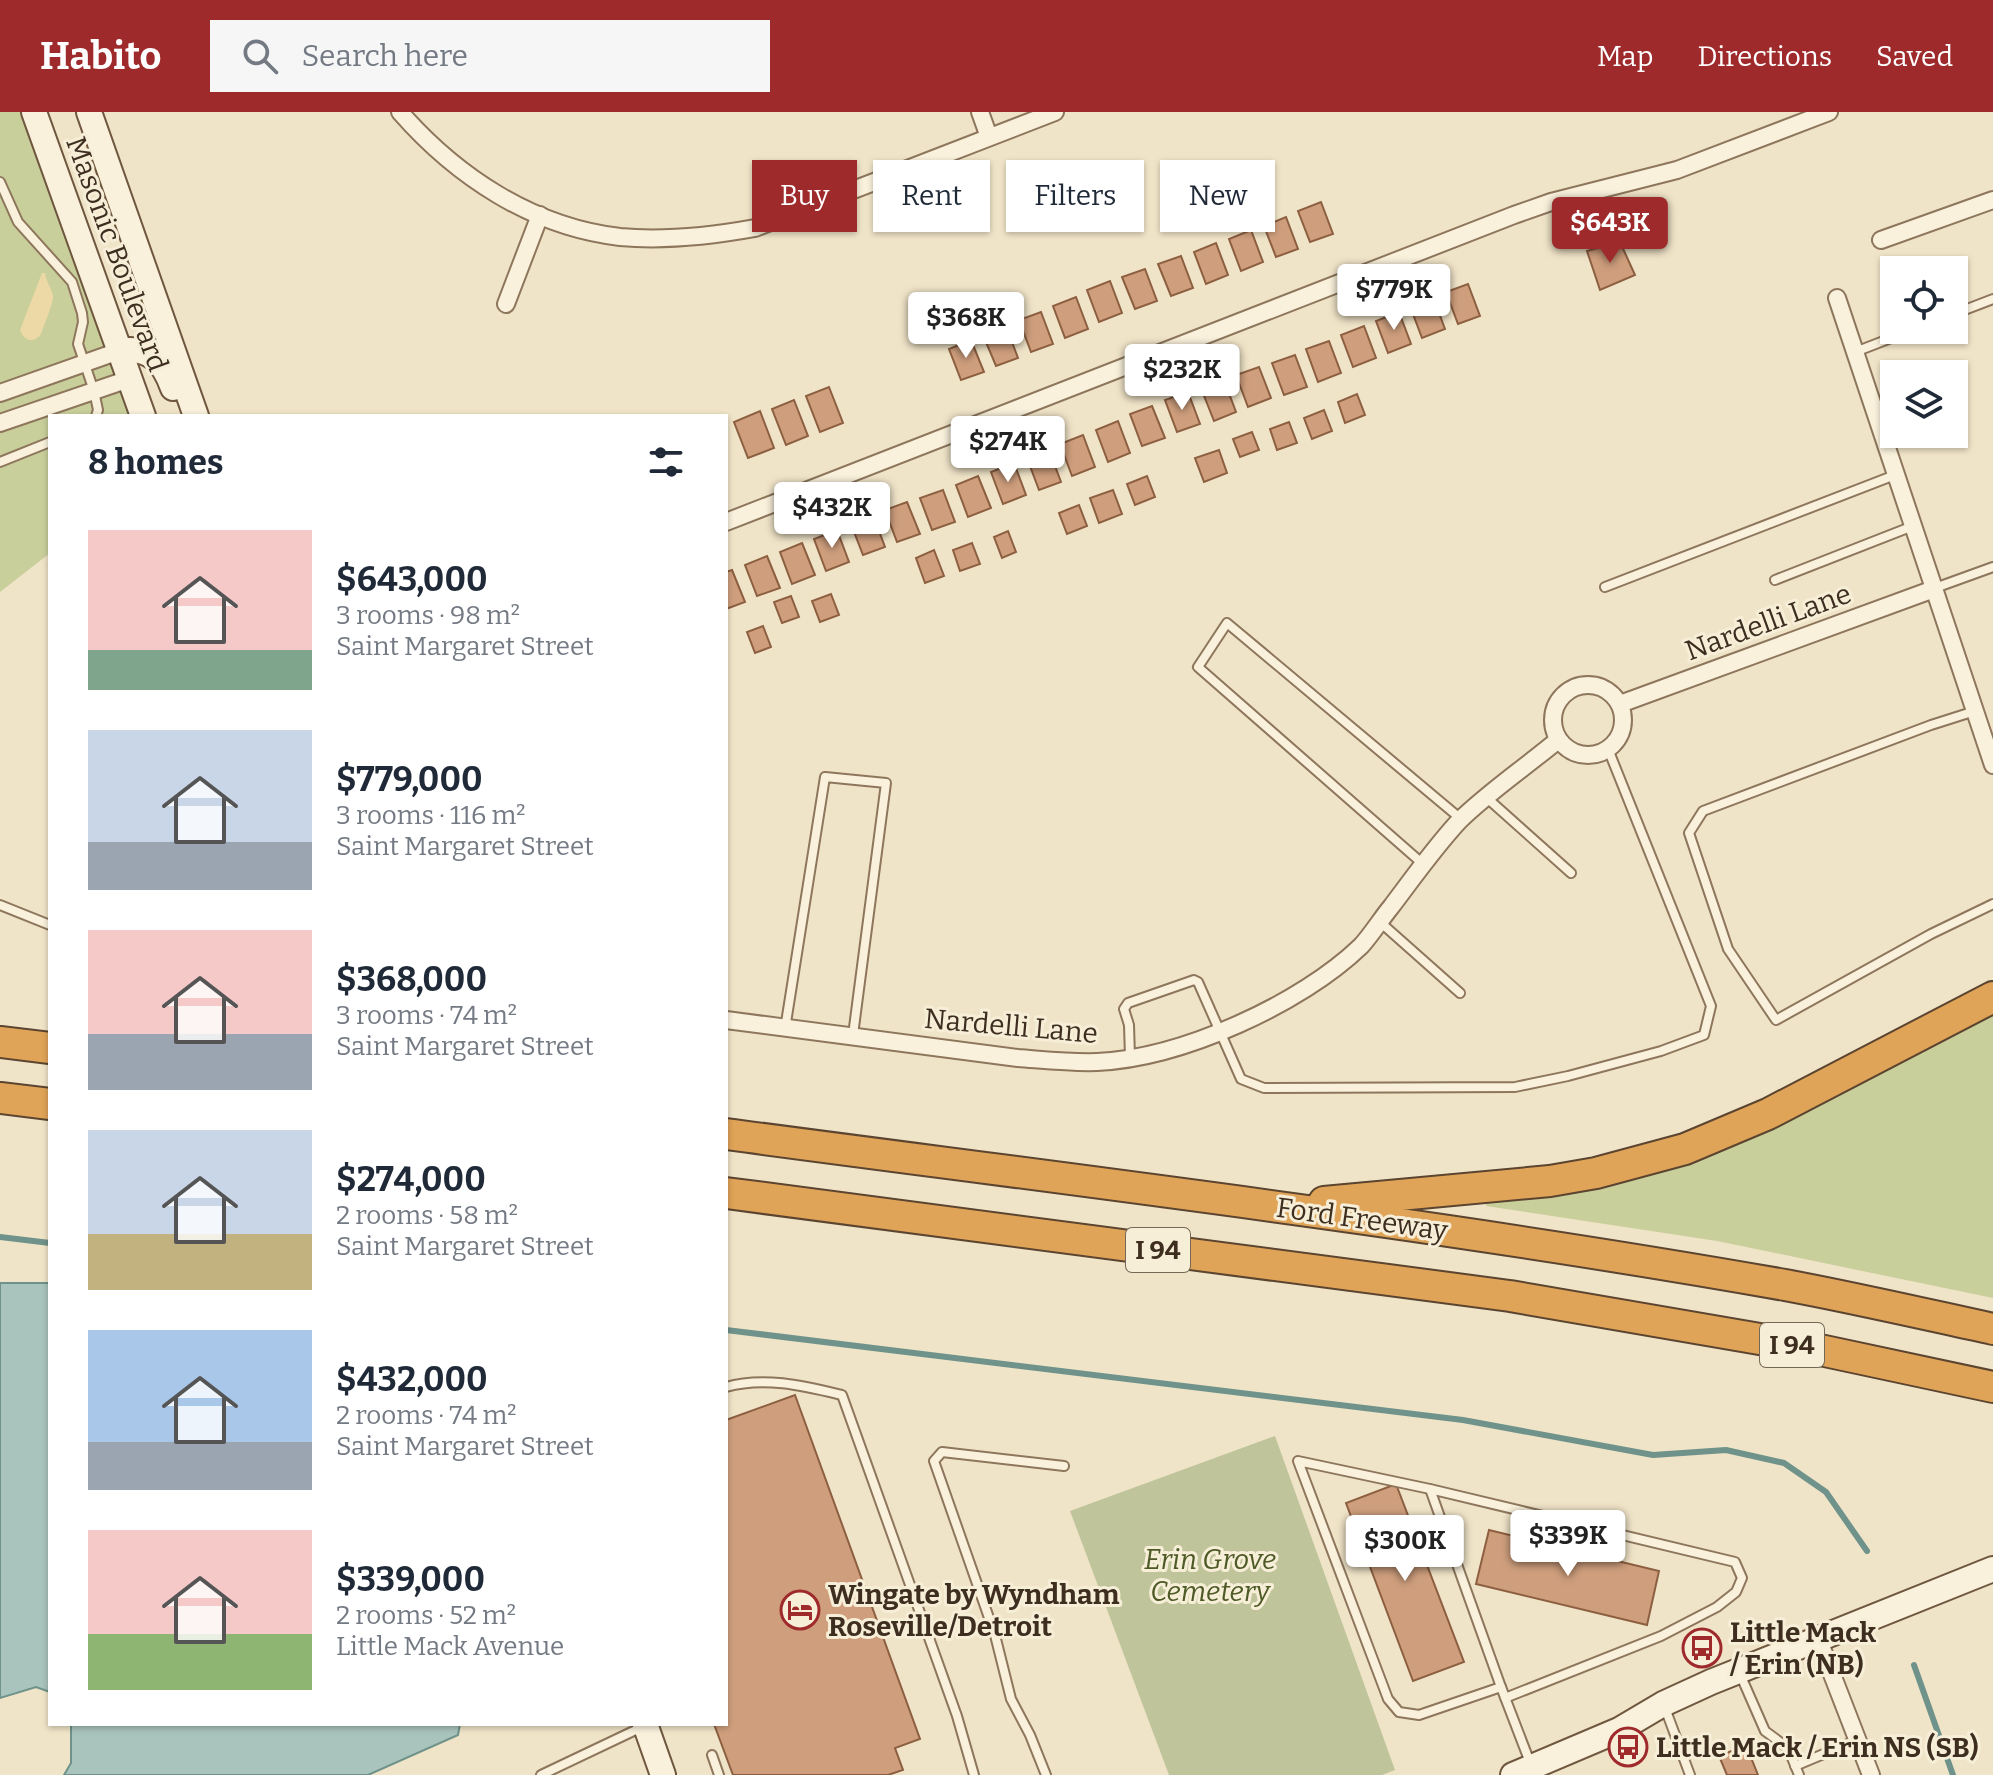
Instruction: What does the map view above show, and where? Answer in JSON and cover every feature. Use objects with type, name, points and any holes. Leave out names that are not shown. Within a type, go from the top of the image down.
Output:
[{"type":"highway","points":[[1272,1206],[1521,1185],[1638,1163],[1685,1149],[1768,1114],[1993,997]]},
{"type":"highway","points":[[0,1042],[48,1048]]},
{"type":"highway","points":[[0,1098],[48,1104]]},
{"type":"highway","name":"Ford Freeway","points":[[728,1134],[1272,1206],[1569,1249],[1757,1280],[1993,1329]]},
{"type":"highway","name":"Ford Freeway","points":[[728,1193],[1510,1296],[1806,1347],[1993,1387]]},
{"type":"main road","name":"Masonic Boulevard","points":[[34,112],[142,414]]},
{"type":"main road","name":"Masonic Boulevard","points":[[89,112],[195,414]]},
{"type":"main road","points":[[119,351],[135,349],[156,359],[166,368],[183,414]]},
{"type":"main road","points":[[1526,1772],[1619,1730],[1663,1704],[1738,1670],[1993,1569]]},
{"type":"main road","points":[[645,1726],[663,1775]]},
{"type":"street","points":[[400,112],[433,148],[461,171],[505,199],[580,228],[619,236],[702,235],[745,230],[1055,112]]},
{"type":"street","points":[[980,112],[989,137]]},
{"type":"street","points":[[728,521],[1514,215],[1551,202],[1677,170],[1829,112]]},
{"type":"street","points":[[1881,240],[1993,200]]},
{"type":"street","points":[[506,304],[540,215]]},
{"type":"street","points":[[1837,298],[1993,765]]},
{"type":"street","points":[[0,393],[119,351]]},
{"type":"street","points":[[0,423],[129,379]]},
{"type":"street","name":"Nardelli Lane","points":[[1620,704],[1934,589]]},
{"type":"street","points":[[1584,684],[1598,685],[1611,692],[1620,704],[1624,718],[1622,730],[1617,741],[1608,749],[1595,755],[1582,755],[1569,750],[1558,740],[1553,727],[1553,712],[1559,698],[1570,689],[1584,684]]},
{"type":"street","name":"Nardelli Lane","points":[[728,1020],[1018,1058],[1100,1062],[1149,1054],[1220,1031],[1256,1016],[1310,986],[1362,945],[1461,819],[1558,740]]},
{"type":"street","points":[[1818,1638],[1871,1775]]},
{"type":"lane","points":[[0,182],[18,222],[72,282],[83,322],[78,344],[94,391],[97,414]]},
{"type":"lane","points":[[1968,309],[1993,299]]},
{"type":"lane","points":[[1855,352],[1880,342]]},
{"type":"lane","points":[[0,462],[48,443]]},
{"type":"lane","points":[[1605,587],[1896,474]]},
{"type":"lane","points":[[1775,580],[1913,526]]},
{"type":"lane","points":[[1934,589],[1993,567]]},
{"type":"lane","points":[[1423,864],[1198,667],[1227,623],[1461,819]]},
{"type":"lane","points":[[1975,711],[1703,811],[1689,833],[1728,949],[1776,1020],[1931,934],[1993,904]]},
{"type":"lane","points":[[1130,1057],[1129,1025],[1124,1009],[1128,1003],[1194,980],[1198,982],[1241,1079],[1264,1088],[1515,1087],[1661,1051],[1704,1035],[1711,1006],[1608,749]]},
{"type":"lane","points":[[785,1029],[825,777],[886,783],[853,1035]]},
{"type":"lane","points":[[1487,798],[1571,873]]},
{"type":"lane","points":[[0,905],[48,924]]},
{"type":"lane","points":[[1380,922],[1460,993]]},
{"type":"lane","points":[[728,1386],[747,1381],[799,1385],[842,1395],[957,1716],[974,1775]]},
{"type":"lane","points":[[1046,1775],[1011,1699],[995,1635],[934,1461],[942,1452],[1064,1466]]},
{"type":"lane","points":[[1501,1687],[1419,1715],[1399,1712],[1388,1699],[1298,1461],[1430,1489],[1735,1562],[1742,1578],[1736,1592],[1717,1607],[1661,1636],[1505,1698]]},
{"type":"lane","points":[[1430,1489],[1505,1698],[1526,1772]]},
{"type":"lane","points":[[1738,1670],[1765,1731],[1788,1748],[1797,1770],[1857,1740]]},
{"type":"lane","points":[[1663,1704],[1690,1775]]},
{"type":"lane","points":[[541,1775],[643,1726]]},
{"type":"lane","points":[[712,1755],[719,1775]]},
{"type":"green space","points":[[0,112],[21,112],[128,414],[48,414],[48,555],[0,592]]},
{"type":"green space","points":[[1993,1010],[1993,1298],[1717,1241],[1486,1206],[1487,1199],[1589,1187]]},
{"type":"green space","name":"Erin Grove Cemetery","points":[[1275,1436],[1395,1770],[1382,1775],[1169,1775],[1070,1511]]},
{"type":"sand","points":[[42,273],[45,273],[53,300],[41,334],[29,340],[20,330]]},
{"type":"water","points":[[0,1283],[48,1283],[48,1691],[36,1687],[0,1698]]},
{"type":"water","points":[[71,1726],[460,1726],[458,1735],[368,1775],[64,1775],[71,1763]]},
{"type":"building","points":[[1321,202],[1333,234],[1310,242],[1298,211]]},
{"type":"building","points":[[1286,217],[1298,249],[1276,257],[1266,232],[1275,232],[1275,222]]},
{"type":"building","points":[[1252,232],[1263,262],[1241,271],[1229,239]]},
{"type":"building","points":[[1620,242],[1635,275],[1600,290],[1587,251]]},
{"type":"building","points":[[1216,243],[1228,275],[1206,284],[1194,252]]},
{"type":"building","points":[[1181,256],[1193,288],[1171,296],[1158,264]]},
{"type":"building","points":[[1145,269],[1157,301],[1135,309],[1122,277]]},
{"type":"building","points":[[1110,281],[1122,313],[1099,322],[1087,290]]},
{"type":"building","points":[[1468,284],[1480,316],[1458,324],[1446,292]]},
{"type":"building","points":[[1076,297],[1088,329],[1065,338],[1053,306]]},
{"type":"building","points":[[1433,297],[1445,329],[1422,338],[1410,306]]},
{"type":"building","points":[[1041,312],[1053,344],[1031,352],[1019,320]]},
{"type":"building","points":[[1399,312],[1411,344],[1388,353],[1376,321]]},
{"type":"building","points":[[1006,326],[1018,358],[996,366],[983,335]]},
{"type":"building","points":[[1364,326],[1376,358],[1353,367],[1341,335]]},
{"type":"building","points":[[971,340],[984,372],[961,380],[949,349]]},
{"type":"building","points":[[1329,341],[1341,373],[1318,382],[1306,349]]},
{"type":"building","points":[[1295,355],[1307,387],[1284,395],[1272,363]]},
{"type":"building","points":[[1259,367],[1271,398],[1248,407],[1236,375]]},
{"type":"building","points":[[1224,380],[1236,412],[1214,421],[1201,388]]},
{"type":"building","points":[[829,387],[843,423],[820,432],[806,396]]},
{"type":"building","points":[[1188,392],[1200,424],[1177,432],[1165,400]]},
{"type":"building","points":[[1357,394],[1365,415],[1345,423],[1338,402]]},
{"type":"building","points":[[794,400],[808,436],[786,445],[772,409]]},
{"type":"building","points":[[1152,406],[1165,438],[1142,446],[1130,414]]},
{"type":"building","points":[[1324,410],[1332,431],[1312,439],[1304,418]]},
{"type":"building","points":[[760,411],[774,448],[748,458],[734,422]]},
{"type":"building","points":[[1118,421],[1130,453],[1108,462],[1096,430]]},
{"type":"building","points":[[1289,422],[1297,443],[1277,450],[1270,429]]},
{"type":"building","points":[[1252,432],[1259,450],[1240,457],[1233,439]]},
{"type":"building","points":[[1083,435],[1095,467],[1072,476],[1060,444]]},
{"type":"building","points":[[1049,450],[1061,482],[1039,490],[1027,458]]},
{"type":"building","points":[[1219,450],[1227,473],[1204,482],[1195,458]]},
{"type":"building","points":[[1014,463],[1026,495],[1003,504],[991,472]]},
{"type":"building","points":[[978,476],[991,508],[968,517],[956,485]]},
{"type":"building","points":[[1147,476],[1155,497],[1135,505],[1127,484]]},
{"type":"building","points":[[943,490],[955,522],[932,530],[920,498]]},
{"type":"building","points":[[1113,490],[1122,514],[1099,523],[1090,498]]},
{"type":"building","points":[[907,502],[920,534],[897,542],[885,510]]},
{"type":"building","points":[[1079,505],[1087,526],[1067,534],[1059,513]]},
{"type":"building","points":[[873,515],[885,547],[863,555],[851,524]]},
{"type":"building","points":[[837,530],[849,562],[826,571],[814,539]]},
{"type":"building","points":[[1008,531],[1016,552],[1002,558],[994,537]]},
{"type":"building","points":[[802,543],[815,575],[792,584],[780,552]]},
{"type":"building","points":[[972,543],[980,564],[960,571],[953,550]]},
{"type":"building","points":[[934,550],[944,576],[925,583],[916,558]]},
{"type":"building","points":[[767,556],[780,588],[757,596],[745,565]]},
{"type":"building","points":[[732,570],[745,602],[728,608],[728,571]]},
{"type":"building","points":[[831,594],[839,615],[820,622],[812,601]]},
{"type":"building","points":[[791,596],[799,617],[782,623],[774,602]]},
{"type":"building","points":[[763,626],[771,647],[755,653],[747,632]]},
{"type":"building","name":"Wingate by Wyndham Roseville/Detroit","points":[[795,1395],[920,1739],[895,1748],[903,1770],[888,1775],[733,1775],[715,1726],[728,1726],[728,1419]]},
{"type":"building","points":[[1396,1484],[1464,1662],[1413,1681],[1346,1503]]},
{"type":"building","points":[[1489,1530],[1659,1571],[1647,1625],[1476,1584]]},
{"type":"building","points":[[1746,1745],[1758,1775],[1727,1775],[1719,1756]]},
{"type":"waterway","points":[[0,1237],[48,1243]]},
{"type":"waterway","points":[[728,1330],[1463,1420],[1653,1455],[1726,1450],[1784,1463],[1826,1492],[1867,1551]]},
{"type":"waterway","points":[[1914,1665],[1953,1775]]},
{"type":"place","name":"Wingate by Wyndham Roseville/Detroit","points":[[800,1610]]},
{"type":"place","name":"Little Mack / Erin (NB)","points":[[1702,1648]]},
{"type":"place","name":"Little Mack / Erin NS (SB)","points":[[1628,1747]]}]
